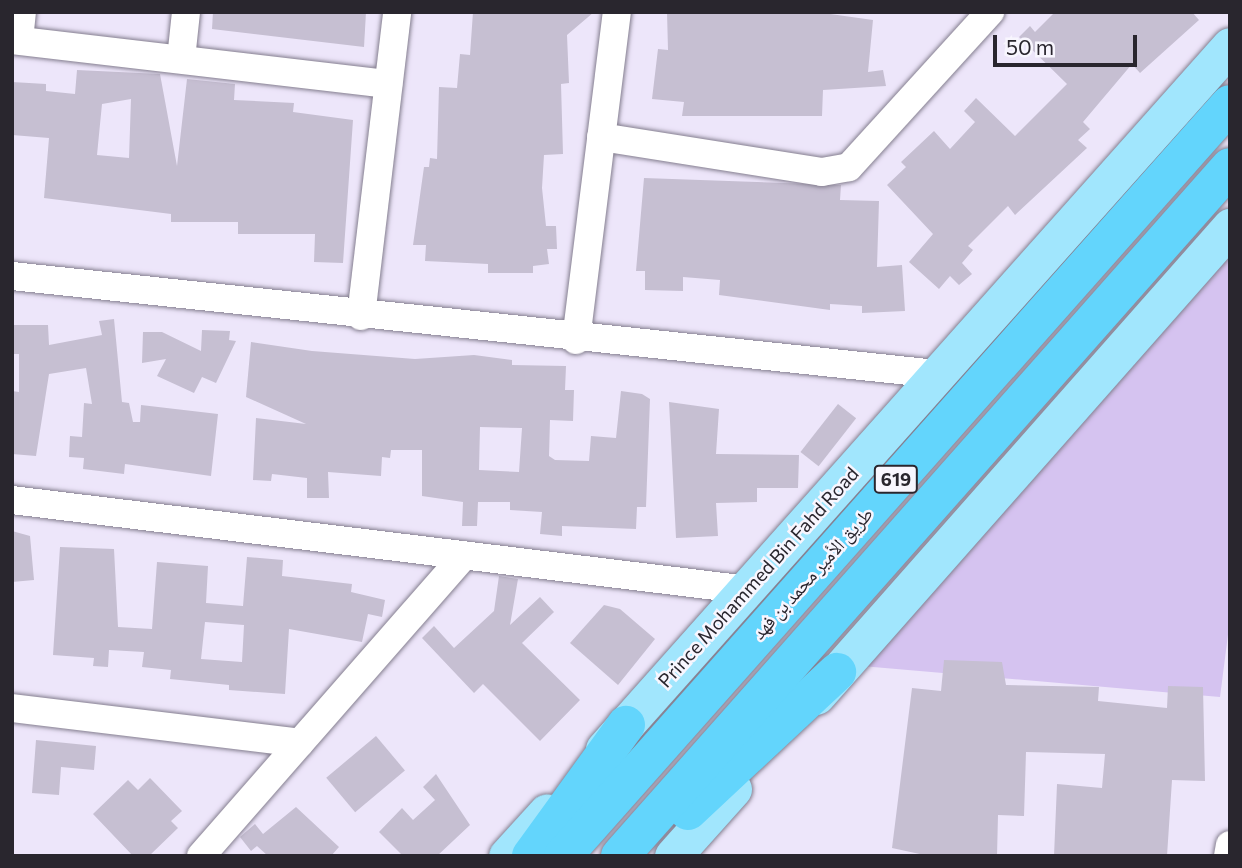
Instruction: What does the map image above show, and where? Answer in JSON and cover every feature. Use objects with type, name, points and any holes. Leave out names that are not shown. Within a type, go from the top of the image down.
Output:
[{"type":"highway","name":"طريق الأمير محمد بن فهد","points":[[564,856],[1230,104]]},
{"type":"highway","name":"619","points":[[620,856],[1230,167]]},
{"type":"highway","points":[[640,856],[837,672]]},
{"type":"highway","points":[[531,856],[626,725]]},
{"type":"main road","name":"Prince Mohammed Bin Fahd Road","points":[[507,856],[748,590],[1230,46]]},
{"type":"main road","points":[[673,856],[1224,236]]},
{"type":"street","points":[[22,12],[15,40],[388,84]]},
{"type":"street","points":[[181,60],[186,12]]},
{"type":"street","points":[[361,316],[397,12]]},
{"type":"street","points":[[576,340],[617,12]]},
{"type":"street","points":[[601,137],[822,172],[849,167],[990,12]]},
{"type":"street","points":[[12,276],[576,340],[937,374]]},
{"type":"street","points":[[12,499],[748,590]]},
{"type":"street","points":[[201,856],[464,556]]},
{"type":"street","points":[[12,708],[300,743]]},
{"type":"street","points":[[1228,856],[1230,845]]},
{"type":"shaded area","points":[[1230,249],[1230,619],[1220,697],[850,665]]},
{"type":"building","points":[[213,12],[366,12],[364,47],[212,29]]},
{"type":"building","points":[[473,12],[594,12],[567,35],[569,83],[561,84],[563,154],[544,155],[542,188],[546,226],[556,226],[557,249],[547,249],[549,264],[533,266],[533,273],[488,273],[488,264],[425,261],[426,245],[413,245],[424,167],[429,167],[430,158],[437,159],[439,87],[457,88],[460,54],[470,55]]},
{"type":"building","points":[[667,12],[816,12],[873,20],[868,72],[883,70],[886,86],[823,90],[822,116],[682,116],[684,102],[652,99],[658,49],[668,50]]},
{"type":"building","points":[[1055,12],[1192,12],[1199,20],[1140,73],[1132,64],[1083,122],[1090,129],[1078,140],[1087,148],[1015,215],[1008,206],[968,246],[973,250],[962,263],[972,274],[959,285],[950,276],[939,289],[909,262],[933,234],[887,185],[906,167],[901,162],[934,131],[950,149],[975,122],[964,111],[976,98],[1015,136],[1067,84],[1019,37],[1030,26],[1035,32]]},
{"type":"building","points":[[77,70],[160,74],[177,166],[187,79],[235,84],[234,100],[294,103],[293,112],[353,120],[343,263],[314,262],[315,234],[238,234],[238,222],[171,222],[171,214],[44,198],[49,138],[12,135],[12,82],[46,84],[46,91],[75,94]],"holes":[[[131,99],[129,158],[97,155],[102,104]]]},
{"type":"building","points":[[644,178],[841,185],[840,200],[879,201],[877,267],[902,265],[905,311],[862,313],[862,306],[830,304],[830,310],[719,295],[720,280],[683,277],[683,291],[645,290],[645,271],[636,271]]},
{"type":"building","points":[[114,319],[122,402],[129,403],[133,422],[140,422],[141,405],[218,414],[211,476],[125,464],[124,474],[83,469],[84,458],[69,457],[70,436],[82,437],[84,403],[92,404],[86,368],[49,374],[36,456],[12,454],[12,391],[19,392],[19,354],[12,354],[12,325],[48,325],[49,345],[102,335],[99,321]]},
{"type":"building","points":[[202,330],[230,331],[229,340],[236,341],[216,383],[202,377],[194,393],[157,376],[166,359],[142,363],[143,332],[162,332],[201,351]]},
{"type":"building","points":[[251,342],[312,351],[415,359],[474,355],[512,360],[512,365],[566,366],[565,390],[574,390],[573,421],[550,420],[549,456],[555,460],[589,461],[591,436],[616,438],[621,391],[642,394],[650,399],[646,507],[637,507],[636,529],[562,526],[562,536],[540,534],[542,512],[510,510],[510,502],[478,502],[477,526],[462,526],[463,502],[422,496],[422,450],[391,450],[390,458],[382,457],[381,476],[328,472],[329,498],[307,498],[307,478],[272,474],[271,481],[253,480],[256,418],[306,424],[246,397]],"holes":[[[480,427],[522,428],[519,472],[479,470]]]},
{"type":"building","points":[[669,402],[719,409],[716,454],[799,455],[798,488],[757,488],[757,502],[716,503],[718,536],[676,538]]},
{"type":"building","points":[[838,404],[856,418],[819,466],[800,452]]},
{"type":"building","points":[[12,531],[30,536],[34,580],[12,582]]},
{"type":"building","points":[[60,547],[114,549],[118,627],[152,629],[157,562],[208,566],[206,603],[243,606],[247,557],[283,560],[282,576],[352,584],[351,592],[385,600],[382,617],[368,614],[362,642],[289,629],[285,694],[229,690],[229,685],[170,679],[171,670],[142,667],[144,652],[109,650],[108,667],[93,666],[94,658],[53,655]],"holes":[[[205,622],[244,625],[242,662],[201,659]]]},
{"type":"building","points":[[499,576],[518,579],[510,625],[540,597],[554,612],[522,643],[580,700],[540,741],[483,684],[474,693],[422,638],[434,626],[454,648],[494,611]]},
{"type":"building","points":[[604,605],[620,609],[655,639],[618,685],[570,643]]},
{"type":"building","points":[[944,660],[1002,662],[1006,685],[1099,687],[1098,701],[1167,708],[1168,686],[1203,687],[1205,781],[1172,780],[1167,856],[1054,856],[1057,784],[1102,788],[1105,754],[1026,752],[1024,816],[998,815],[997,856],[929,856],[892,848],[912,688],[941,691]]},
{"type":"building","points":[[376,736],[405,770],[355,812],[326,778]]},
{"type":"building","points":[[36,740],[96,746],[94,770],[61,767],[59,795],[32,793]]},
{"type":"building","points":[[436,774],[470,825],[437,856],[403,856],[379,832],[402,808],[413,820],[435,800],[423,787]]},
{"type":"building","points":[[150,778],[182,811],[171,821],[178,828],[149,856],[133,856],[93,814],[128,780],[138,790]]},
{"type":"building","points":[[296,807],[339,847],[331,856],[268,856],[257,846],[251,851],[240,837],[255,824],[263,834]]}]
